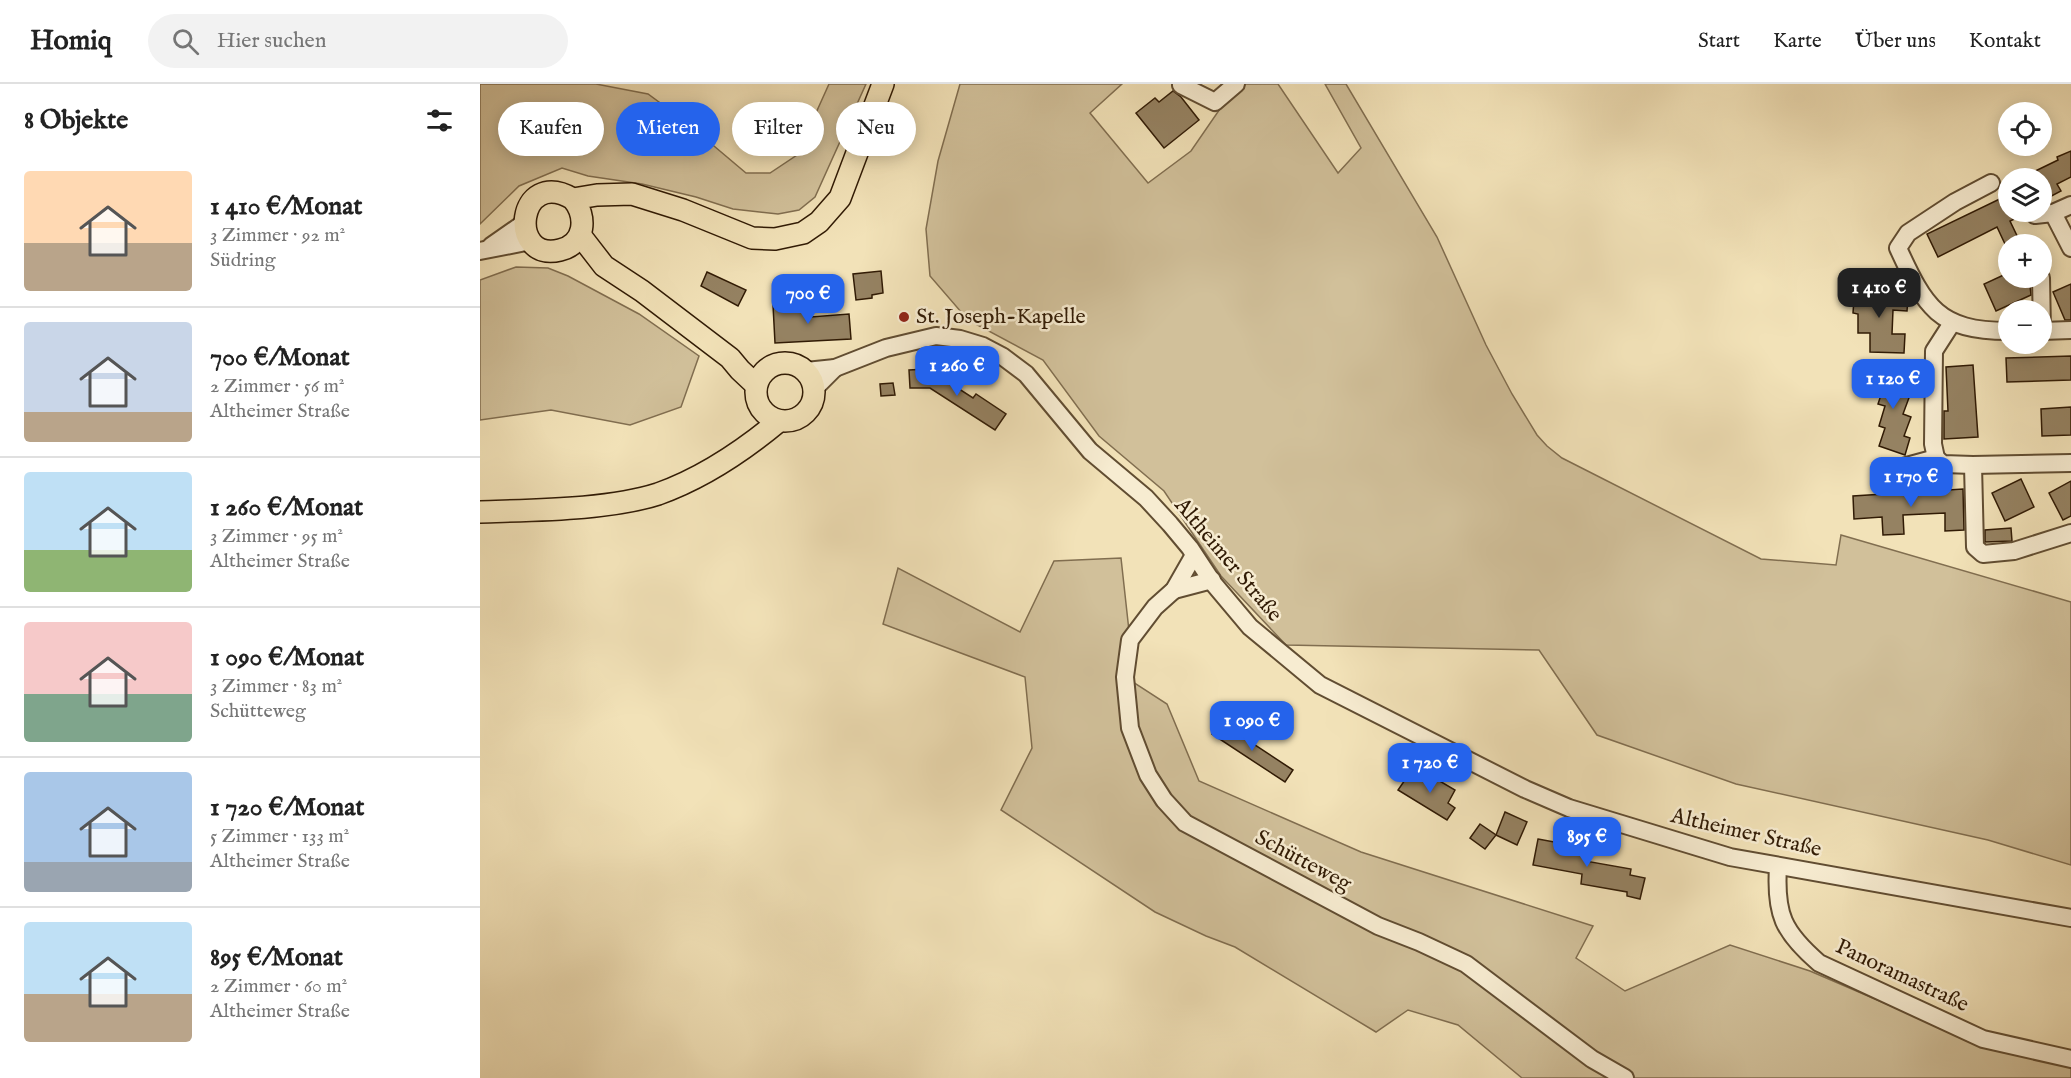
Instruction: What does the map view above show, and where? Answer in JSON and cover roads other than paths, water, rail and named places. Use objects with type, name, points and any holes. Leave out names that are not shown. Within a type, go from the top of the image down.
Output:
[{"type":"main road","points":[[573,199],[597,195],[632,194],[683,210],[752,238],[776,239],[803,233],[819,222],[840,198],[883,84]]},
{"type":"main road","points":[[614,195],[576,234],[547,250],[528,232],[525,214],[529,205],[536,198],[545,193],[555,192],[573,199],[580,207],[576,234],[586,262],[604,266],[642,291],[730,358],[756,385]]},
{"type":"main road","points":[[730,358],[746,359],[768,367]]},
{"type":"main road","points":[[778,363],[798,365],[810,380],[814,398],[805,414],[797,419],[770,416],[755,394],[761,375],[768,367],[778,363]]},
{"type":"main road","points":[[480,512],[609,504],[655,494],[693,480],[723,461],[770,416]]},
{"type":"street","points":[[1182,85],[1215,102],[1236,84]]},
{"type":"street","points":[[1991,183],[1955,202],[1908,233],[1898,248],[1916,286],[1932,308],[1952,323],[1998,331]]},
{"type":"street","points":[[2071,205],[2053,213],[2071,248]]},
{"type":"street","points":[[483,251],[528,232]]},
{"type":"street","points":[[1952,323],[1934,351],[1933,444],[1936,458],[1943,464],[2071,463]]},
{"type":"street","points":[[2052,331],[2071,330]]},
{"type":"street","name":"Altheimer Straße","points":[[810,380],[886,348],[936,336],[960,339],[983,346],[1002,356],[1026,374],[1090,451],[1146,498],[1170,524],[1250,627],[1320,685],[1349,701],[1525,789],[1569,808],[1730,857],[2071,918]]},
{"type":"street","points":[[1892,470],[1936,458]]},
{"type":"street","points":[[1973,465],[1975,547],[1983,554],[2014,551],[2071,533]]},
{"type":"street","name":"Schütteweg","points":[[1194,555],[1174,590],[1155,607],[1130,640],[1125,677],[1130,728],[1148,775],[1164,800],[1185,823],[1378,926],[1466,964],[1592,1059],[1625,1078]]},
{"type":"street","name":"Schütteweg","points":[[1174,590],[1212,580]]},
{"type":"street","name":"Panoramastraße","points":[[1778,867],[1777,892],[1785,923],[1798,945],[1819,963],[1983,1039],[2071,1059]]},
{"type":"place","name":"St. Joseph-Kapelle","points":[[904,317]]}]
